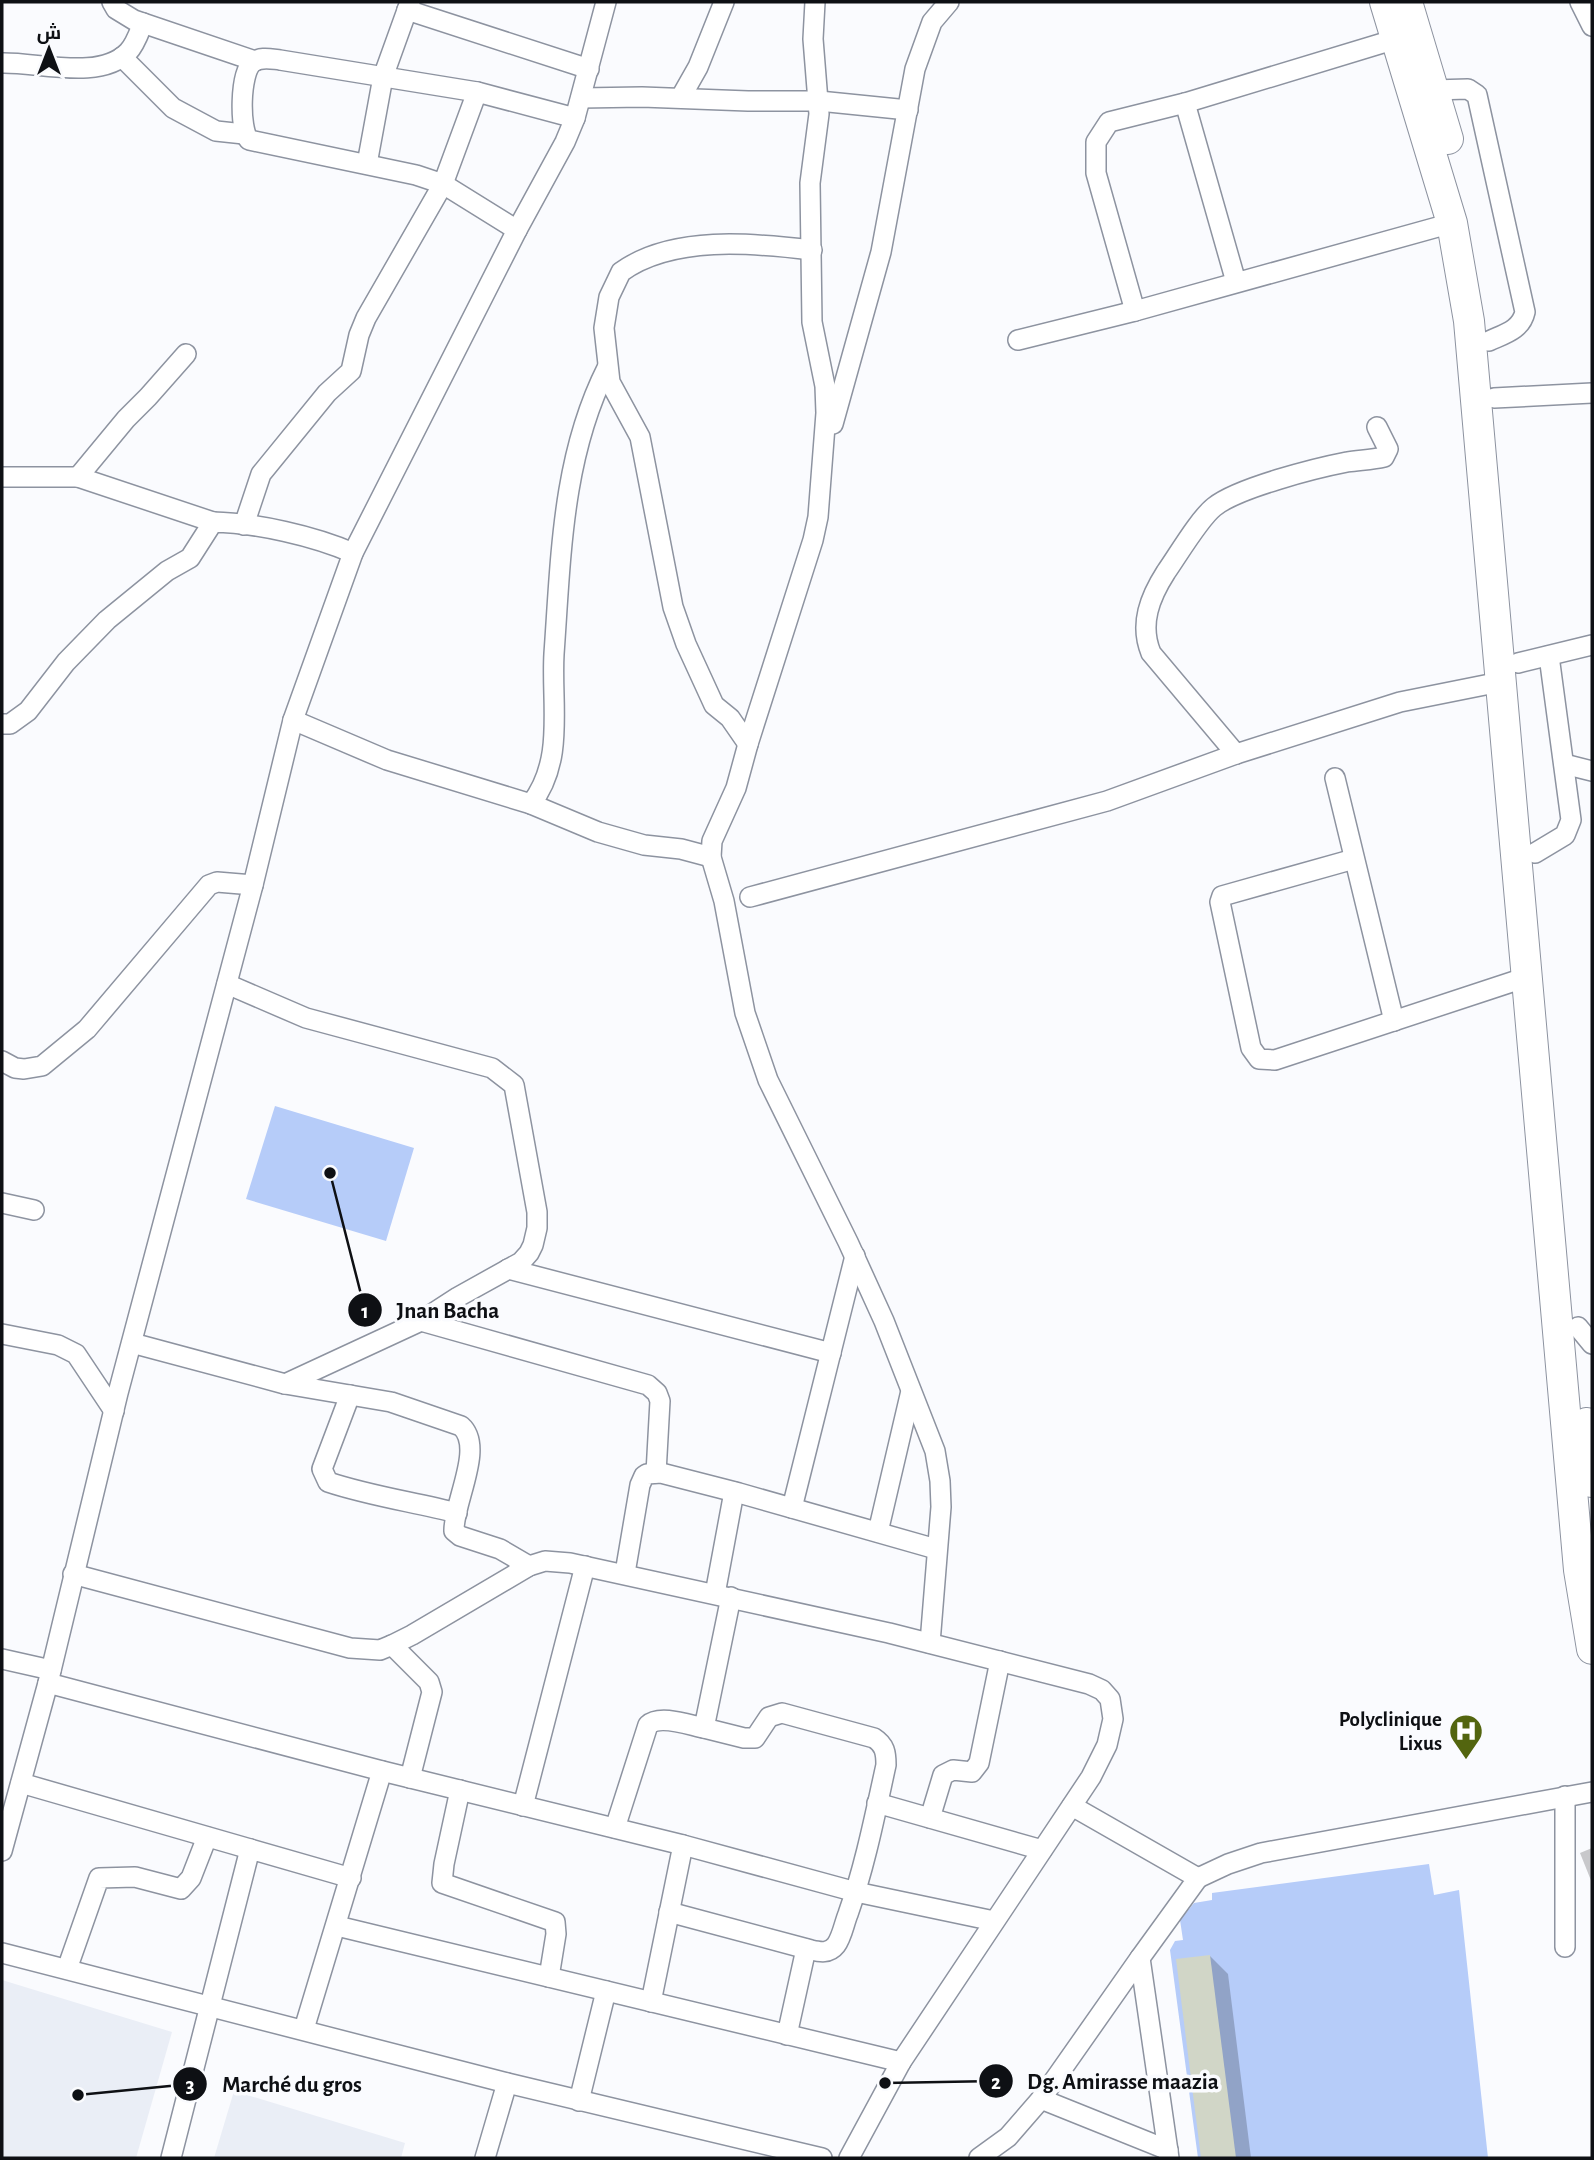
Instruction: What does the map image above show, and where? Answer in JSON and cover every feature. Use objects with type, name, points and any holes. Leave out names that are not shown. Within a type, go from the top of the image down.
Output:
[{"type":"highway","points":[[1385,2],[1452,222],[1469,321],[1509,672],[1535,853],[1585,1336],[1592,1482]]},
{"type":"highway","points":[[1406,2],[1468,217],[1489,341],[1527,977],[1579,1570],[1592,1649]]},
{"type":"street","points":[[112,2],[124,15],[255,61]]},
{"type":"street","points":[[2,1851],[253,885],[293,720],[354,553],[517,230],[565,142],[581,98],[606,2]]},
{"type":"street","points":[[681,97],[698,67],[724,2]]},
{"type":"street","points":[[815,2],[813,39],[819,101],[818,130],[810,183],[812,322],[825,386],[824,455],[818,517],[736,788],[712,841],[711,857],[724,901],[745,1013],[768,1080],[855,1256],[884,1321],[935,1451],[941,1507],[930,1643]]},
{"type":"street","points":[[824,455],[881,252],[915,69],[932,22],[948,2]]},
{"type":"street","points":[[1580,2],[1592,26]]},
{"type":"street","points":[[367,164],[383,77],[408,6],[589,69]]},
{"type":"street","points":[[2,63],[90,67],[105,65],[130,51],[144,23]]},
{"type":"street","points":[[1135,311],[1096,173],[1096,142],[1109,122],[1185,103],[1396,39]]},
{"type":"street","points":[[122,57],[173,108],[216,131],[244,134]]},
{"type":"street","points":[[517,230],[443,184],[416,175],[249,140],[244,134],[242,121],[245,76],[250,65],[262,58],[280,60],[477,92],[575,118]]},
{"type":"street","points":[[1433,90],[1468,89],[1476,95],[1525,312],[1516,328],[1489,341]]},
{"type":"street","points":[[244,525],[261,474],[327,393],[351,371],[359,335],[366,318],[443,184],[477,92]]},
{"type":"street","points":[[581,98],[681,97],[819,101],[908,110]]},
{"type":"street","points":[[1185,103],[1236,282]]},
{"type":"street","points":[[1018,340],[1135,311],[1452,222]]},
{"type":"street","points":[[748,744],[730,718],[713,705],[673,607],[640,437],[610,382],[604,328],[609,297],[615,282],[627,268],[679,247],[758,244],[812,250]]},
{"type":"street","points":[[78,477],[126,419],[186,354]]},
{"type":"street","points":[[531,804],[547,778],[553,754],[554,659],[567,493],[586,415],[607,368]]},
{"type":"street","points":[[1494,398],[1592,393]]},
{"type":"street","points":[[1236,754],[1151,653],[1145,626],[1154,594],[1201,521],[1215,506],[1251,490],[1321,468],[1384,457],[1388,449],[1377,427]]},
{"type":"street","points":[[3,475],[78,477],[213,522],[244,525],[327,542],[354,553]]},
{"type":"street","points":[[2,724],[10,724],[28,711],[66,662],[107,620],[167,571],[190,558],[213,522]]},
{"type":"street","points":[[750,897],[1107,801],[1236,754],[1592,645]]},
{"type":"street","points":[[1535,853],[1565,835],[1571,820],[1549,656]]},
{"type":"street","points":[[293,720],[387,760],[531,804],[620,838],[711,857]]},
{"type":"street","points":[[1563,764],[1592,771]]},
{"type":"street","points":[[1335,778],[1394,1021]]},
{"type":"street","points":[[1354,859],[1222,896],[1220,902],[1251,1048],[1259,1059],[1275,1060],[1527,977]]},
{"type":"street","points":[[2,1060],[15,1068],[42,1066],[87,1029],[209,885],[217,881],[253,885]]},
{"type":"street","points":[[227,984],[306,1018],[492,1068],[514,1085],[537,1212],[537,1228],[529,1253],[521,1262],[421,1321],[285,1384]]},
{"type":"street","points":[[2,1203],[34,1210]]},
{"type":"street","points":[[792,1508],[855,1256]]},
{"type":"street","points":[[508,1269],[831,1353]]},
{"type":"street","points":[[421,1321],[648,1385],[660,1401],[656,1474]]},
{"type":"street","points":[[2,1334],[58,1345],[76,1354],[114,1412]]},
{"type":"street","points":[[132,1343],[285,1384],[391,1402],[461,1426],[467,1430],[470,1447],[454,1525],[457,1534],[500,1549],[529,1566]]},
{"type":"street","points":[[877,1532],[911,1391]]},
{"type":"street","points":[[350,1395],[322,1469],[328,1482],[353,1491],[410,1500],[457,1513]]},
{"type":"street","points":[[625,1573],[640,1485],[644,1476],[656,1474],[734,1492],[936,1549]]},
{"type":"street","points":[[704,1728],[723,1596],[734,1492]]},
{"type":"street","points":[[73,1574],[350,1648],[380,1650],[529,1566],[545,1561],[625,1573],[930,1643],[1089,1684],[1102,1690],[1110,1699],[1113,1718],[1107,1745],[1072,1806],[901,2062],[849,2158]]},
{"type":"street","points":[[523,1806],[585,1566]]},
{"type":"street","points":[[392,1645],[429,1682],[432,1692],[410,1778]]},
{"type":"street","points":[[2,1658],[49,1676],[382,1771],[683,1845],[856,1892],[994,1921]]},
{"type":"street","points":[[929,1818],[943,1775],[953,1770],[972,1772],[979,1763],[1000,1661]]},
{"type":"street","points":[[615,1828],[648,1726],[652,1722],[661,1720],[755,1738],[769,1717],[782,1713],[874,1738],[883,1745],[886,1757],[856,1892],[835,1946],[825,1952],[806,1949],[670,1912]]},
{"type":"street","points":[[304,2029],[382,1771]]},
{"type":"street","points":[[21,1783],[351,1878]]},
{"type":"street","points":[[460,1790],[442,1882],[555,1922],[556,1934],[549,1977]]},
{"type":"street","points":[[979,2158],[1008,2137],[1041,2099],[1198,1878],[1261,1853],[1592,1791]]},
{"type":"street","points":[[1566,1796],[1566,1947]]},
{"type":"street","points":[[877,1803],[1042,1850]]},
{"type":"street","points":[[1072,1806],[1198,1878]]},
{"type":"street","points":[[67,1969],[99,1878],[135,1877],[181,1889],[191,1878],[207,1837]]},
{"type":"street","points":[[651,2002],[683,1845]]},
{"type":"street","points":[[171,2158],[250,1849]]},
{"type":"street","points":[[337,1926],[901,2062]]},
{"type":"street","points":[[787,2035],[806,1949]]},
{"type":"street","points":[[2,1953],[507,2083],[822,2158]]},
{"type":"street","points":[[1140,1958],[1168,2154]]},
{"type":"street","points":[[579,2101],[606,1991]]},
{"type":"street","points":[[485,2158],[507,2083]]},
{"type":"street","points":[[1041,2099],[1168,2154]]},
{"type":"shaded area","points":[[275,1106],[414,1148],[386,1241],[246,1199]]},
{"type":"shaded area","points":[[1429,1864],[1434,1895],[1459,1890],[1488,2158],[1198,2158],[1170,1950],[1175,1941],[1183,1940],[1180,1920],[1194,1903],[1212,1900],[1212,1893]]},
{"type":"shaded area","points":[[2,1980],[172,2032],[136,2158],[2,2158]]},
{"type":"shaded area","points":[[234,2091],[405,2143],[401,2158],[214,2158]]},
{"type":"building","points":[[1210,1955],[1236,2158],[1201,2158],[1176,1959]]},
{"type":"place","name":"Jnan Bacha","points":[[330,1173]]},
{"type":"place","name":"Polyclinique Lixus","points":[[1466,1761]]},
{"type":"place","name":"Dg. Amirasse maazia","points":[[885,2083]]},
{"type":"place","name":"Marché du gros","points":[[78,2095]]}]
